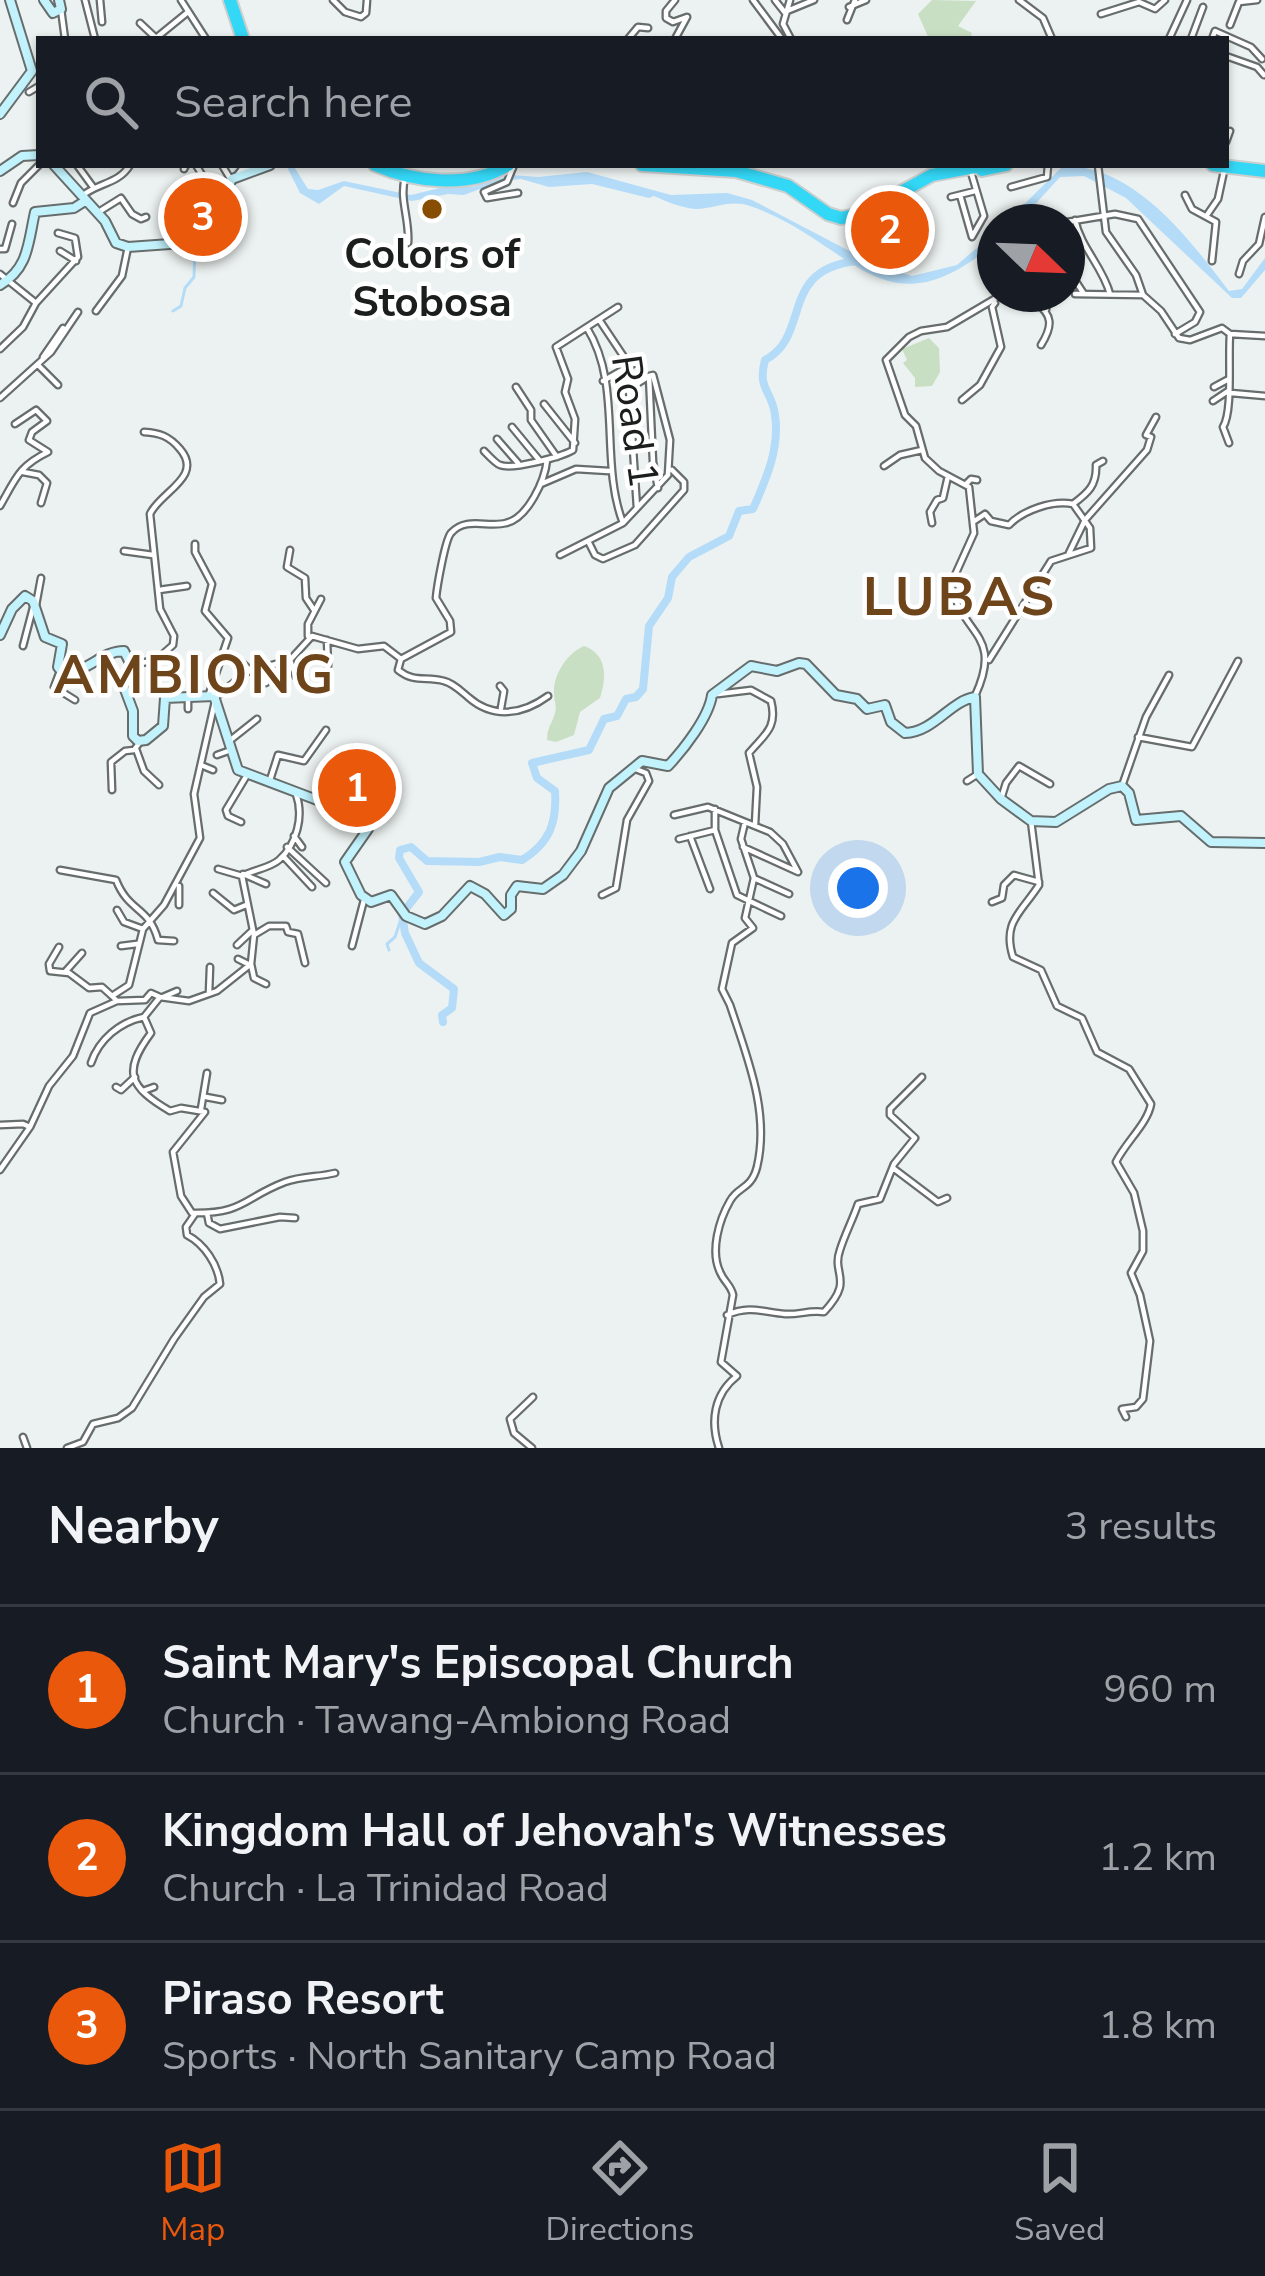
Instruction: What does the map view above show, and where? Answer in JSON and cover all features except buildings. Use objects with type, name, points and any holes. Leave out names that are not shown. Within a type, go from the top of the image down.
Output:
[{"type":"highway","points":[[230,0],[242,36]]},
{"type":"highway","points":[[1229,166],[1265,169]]},
{"type":"highway","points":[[379,168],[403,184],[511,170]]},
{"type":"highway","points":[[733,168],[784,184],[841,218],[861,214],[928,178],[976,168]]},
{"type":"main road","points":[[0,113],[32,71],[10,0]]},
{"type":"main road","points":[[44,0],[51,13],[60,4]]},
{"type":"main road","points":[[0,171],[26,154],[36,154]]},
{"type":"main road","points":[[57,168],[97,213],[116,243],[128,247],[198,242],[233,178],[255,168]]},
{"type":"main road","points":[[2,280],[23,264],[35,212],[74,208],[84,199]]},
{"type":"main road","points":[[0,635],[20,598],[28,597],[45,637],[62,644],[70,672],[106,653],[120,650],[128,655],[131,665],[121,685],[134,711],[133,736],[138,745],[163,726],[164,700],[212,696],[236,767],[247,775],[367,816],[367,832],[345,862],[364,900],[391,896],[404,914],[425,924],[433,922],[467,887],[473,886],[490,898],[498,912],[508,915],[517,886],[543,889],[563,875],[593,827],[609,788],[646,760],[670,764],[695,726],[709,714],[712,695],[751,666],[777,671],[802,663],[836,695],[857,699],[867,710],[885,705],[891,722],[909,733],[922,731],[965,698],[975,697],[978,774],[1030,821],[1056,822],[1108,789],[1122,786],[1129,793],[1136,820],[1181,816],[1210,842],[1264,842]]},
{"type":"street","points":[[85,0],[94,36]]},
{"type":"street","points":[[100,0],[102,22]]},
{"type":"street","points":[[181,0],[204,36]]},
{"type":"street","points":[[333,0],[345,12],[362,17],[367,0]]},
{"type":"street","points":[[675,0],[666,18],[673,22],[687,17],[677,36]]},
{"type":"street","points":[[753,0],[780,36]]},
{"type":"street","points":[[775,0],[786,12]]},
{"type":"street","points":[[789,36],[783,24],[790,0]]},
{"type":"street","points":[[786,12],[814,0]]},
{"type":"street","points":[[847,20],[853,4],[866,0]]},
{"type":"street","points":[[1019,0],[1043,18],[1051,36]]},
{"type":"street","points":[[1101,14],[1128,2],[1142,2],[1153,9],[1165,0]]},
{"type":"street","points":[[1170,36],[1186,0]]},
{"type":"street","points":[[1230,25],[1240,2],[1257,0]]},
{"type":"street","points":[[60,4],[65,36]]},
{"type":"street","points":[[1192,36],[1203,7]]},
{"type":"street","points":[[159,36],[188,12]]},
{"type":"street","points":[[140,23],[155,36]]},
{"type":"street","points":[[630,36],[638,27],[648,28]]},
{"type":"street","points":[[1229,37],[1251,46],[1262,59]]},
{"type":"street","points":[[1229,57],[1257,67],[1264,75]]},
{"type":"street","points":[[28,92],[36,88]]},
{"type":"street","points":[[13,203],[21,183],[36,168]]},
{"type":"street","points":[[78,168],[93,187]]},
{"type":"street","points":[[84,199],[93,187],[113,181],[127,168]]},
{"type":"street","points":[[198,168],[219,202]]},
{"type":"street","points":[[225,168],[233,178]]},
{"type":"street","points":[[960,195],[972,237],[984,217],[975,191],[976,168]]},
{"type":"street","points":[[1012,187],[1047,177],[1048,168]]},
{"type":"street","points":[[1098,168],[1106,232],[1136,275],[1143,295],[1184,341],[1218,328],[1230,334],[1229,418],[1222,427],[1229,443]]},
{"type":"street","points":[[1207,215],[1218,200],[1220,168]]},
{"type":"street","points":[[511,170],[486,189],[485,197],[518,193]]},
{"type":"street","points":[[403,184],[410,220],[408,243]]},
{"type":"street","points":[[951,197],[975,191]]},
{"type":"street","points":[[1185,195],[1192,209],[1216,224],[1212,261]]},
{"type":"street","points":[[97,213],[121,198],[132,214],[146,217]]},
{"type":"street","points":[[1239,274],[1243,261],[1259,243],[1265,217]]},
{"type":"street","points":[[1085,218],[1138,219],[1200,311],[1198,319],[1175,334]]},
{"type":"street","points":[[0,250],[12,224]]},
{"type":"street","points":[[0,349],[76,261],[75,238],[58,233]]},
{"type":"street","points":[[96,311],[122,276],[128,247]]},
{"type":"street","points":[[60,251],[76,261]]},
{"type":"street","points":[[1085,252],[1110,294]]},
{"type":"street","points":[[2,280],[36,303]]},
{"type":"street","points":[[1085,294],[1143,295]]},
{"type":"street","points":[[973,302],[977,305]]},
{"type":"street","points":[[484,451],[503,467],[570,453],[575,419],[556,347],[618,307]]},
{"type":"street","points":[[0,398],[39,364],[79,312]]},
{"type":"street","points":[[967,483],[930,465],[916,426],[905,416],[886,360],[919,332],[941,330],[977,312]]},
{"type":"street","points":[[962,400],[980,386],[1000,347],[993,312]]},
{"type":"street","points":[[1041,345],[1051,326],[1047,312]]},
{"type":"street","points":[[598,319],[630,366]]},
{"type":"street","points":[[39,364],[63,328]]},
{"type":"street","name":"Road 1","points":[[587,328],[600,352],[609,393],[610,471],[623,523]]},
{"type":"street","points":[[1230,334],[1265,335]]},
{"type":"street","points":[[603,381],[640,360]]},
{"type":"street","points":[[39,364],[58,385]]},
{"type":"street","points":[[560,555],[623,523],[637,511],[658,488],[670,469],[668,426],[653,375],[629,389],[637,511]]},
{"type":"street","points":[[649,376],[652,462],[658,488]]},
{"type":"street","points":[[1214,387],[1227,380]]},
{"type":"street","points":[[516,387],[531,410],[531,420],[557,457]]},
{"type":"street","points":[[1213,400],[1231,392],[1265,396]]},
{"type":"street","points":[[544,404],[575,443]]},
{"type":"street","points":[[15,424],[36,410],[47,421]]},
{"type":"street","points":[[0,506],[10,482],[30,459],[48,453],[29,440],[32,432],[55,416]]},
{"type":"street","points":[[1070,553],[1084,520],[1140,459],[1156,417]]},
{"type":"street","points":[[512,427],[544,460]]},
{"type":"street","points":[[131,665],[156,660],[173,645],[174,636],[160,609],[149,536],[152,509],[183,479],[188,467],[186,457],[168,438],[144,433]]},
{"type":"street","points":[[497,439],[518,464]]},
{"type":"street","points":[[884,466],[900,455],[922,450]]},
{"type":"street","points":[[541,484],[544,460]]},
{"type":"street","points":[[973,522],[985,514],[991,521],[1009,525],[1024,512],[1059,502],[1073,504],[1089,491],[1096,465],[1103,461]]},
{"type":"street","points":[[548,696],[516,713],[487,711],[447,681],[421,681],[398,670],[401,659],[451,632],[436,598],[449,535],[475,522],[511,522],[541,484],[576,469],[610,471]]},
{"type":"street","points":[[589,543],[603,560],[635,545],[684,490],[684,482],[670,469]]},
{"type":"street","points":[[21,471],[39,475],[47,483],[41,503]]},
{"type":"street","points":[[932,523],[930,512],[943,498],[949,476]]},
{"type":"street","points":[[977,480],[971,478],[967,483],[973,538],[951,584],[960,610],[983,641],[986,664]]},
{"type":"street","points":[[975,697],[986,664],[1051,561],[1091,548],[1091,531],[1073,504]]},
{"type":"street","points":[[0,1171],[30,1127],[49,1086],[73,1056],[88,1016],[129,985],[143,929],[177,886],[200,838],[192,796],[201,778],[212,696],[229,638],[205,611],[212,584],[195,544]]},
{"type":"street","points":[[124,550],[153,555]]},
{"type":"street","points":[[290,550],[287,567],[305,578],[306,598],[314,610]]},
{"type":"street","points":[[23,646],[40,578]]},
{"type":"street","points":[[159,590],[187,586]]},
{"type":"street","points":[[212,696],[249,672],[278,666],[293,657],[308,636],[321,598]]},
{"type":"street","points":[[308,636],[385,652]]},
{"type":"street","points":[[327,640],[328,666]]},
{"type":"street","points":[[369,649],[384,646],[401,659]]},
{"type":"street","points":[[293,657],[301,663]]},
{"type":"street","points":[[293,657],[296,677]]},
{"type":"street","points":[[235,659],[249,672]]},
{"type":"street","points":[[1138,737],[1192,747],[1238,661]]},
{"type":"street","points":[[278,666],[284,686]]},
{"type":"street","points":[[263,671],[266,683]]},
{"type":"street","points":[[75,700],[54,687],[70,672],[88,682]]},
{"type":"street","points":[[1122,786],[1138,737],[1169,676]]},
{"type":"street","points":[[500,686],[504,691],[500,710]]},
{"type":"street","points":[[712,695],[751,690],[771,701],[773,725],[749,753],[757,787],[755,826]]},
{"type":"street","points":[[188,696],[188,709]]},
{"type":"street","points":[[218,755],[257,719]]},
{"type":"street","points":[[270,780],[278,755],[304,760],[326,730]]},
{"type":"street","points":[[112,790],[110,762],[138,745],[144,770],[159,785]]},
{"type":"street","points":[[201,765],[213,770]]},
{"type":"street","points":[[1001,799],[1018,766],[1050,784]]},
{"type":"street","points":[[602,895],[616,889],[626,820],[648,785],[646,773],[633,768]]},
{"type":"street","points":[[967,782],[978,774]]},
{"type":"street","points":[[241,822],[226,810],[247,775]]},
{"type":"street","points":[[330,776],[334,806],[375,792]]},
{"type":"street","points":[[243,875],[274,864],[294,836],[301,814],[294,789]]},
{"type":"street","points":[[192,796],[203,798]]},
{"type":"street","points":[[674,815],[715,809],[755,826],[783,844],[798,872],[743,847]]},
{"type":"street","points":[[715,809],[715,830],[737,895],[781,916]]},
{"type":"street","points":[[367,816],[380,811]]},
{"type":"street","points":[[1030,821],[1039,882],[1010,927],[1007,937],[1013,957],[1041,970],[1060,1009],[1082,1018],[1096,1052],[1129,1070],[1151,1104],[1150,1114],[1116,1162],[1134,1193],[1140,1216],[1143,1251],[1131,1277],[1141,1295],[1150,1341],[1143,1400],[1136,1407],[1122,1409],[1126,1418]]},
{"type":"street","points":[[718,1448],[713,1419],[724,1387],[737,1376],[721,1362],[733,1291],[721,1275],[716,1242],[732,1196],[748,1187],[755,1172],[761,1107],[722,989],[732,943],[753,928],[745,918],[754,878],[743,847],[745,822]]},
{"type":"street","points":[[679,839],[715,830]]},
{"type":"street","points":[[294,836],[302,847]]},
{"type":"street","points":[[690,836],[710,889]]},
{"type":"street","points":[[286,849],[326,883]]},
{"type":"street","points":[[286,849],[284,859],[312,887]]},
{"type":"street","points":[[218,869],[266,884]]},
{"type":"street","points":[[59,871],[116,880],[122,898],[149,918],[158,940],[174,940]]},
{"type":"street","points":[[243,875],[254,932],[250,964],[254,978],[266,984]]},
{"type":"street","points":[[992,902],[1004,896],[1004,885],[1011,876],[1039,882]]},
{"type":"street","points":[[754,878],[789,895]]},
{"type":"street","points":[[177,886],[189,890]]},
{"type":"street","points":[[177,886],[179,905]]},
{"type":"street","points":[[213,893],[234,910],[246,905]]},
{"type":"street","points":[[352,946],[364,900]]},
{"type":"street","points":[[117,910],[124,922],[143,929]]},
{"type":"street","points":[[237,945],[269,926],[286,926],[288,932],[298,934],[305,963]]},
{"type":"street","points":[[121,946],[137,944]]},
{"type":"street","points":[[58,947],[48,968],[58,974],[82,953]]},
{"type":"street","points":[[238,959],[250,964]]},
{"type":"street","points":[[65,972],[89,988],[103,987],[115,998],[145,1000],[154,993],[184,1001],[213,992],[250,964]]},
{"type":"street","points":[[210,967],[213,992],[219,1000]]},
{"type":"street","points":[[91,1063],[102,1041],[177,991]]},
{"type":"street","points":[[199,997],[203,1006]]},
{"type":"street","points":[[144,1017],[152,1033],[132,1061],[143,1091],[150,1101],[170,1111],[201,1109]]},
{"type":"street","points":[[207,1072],[204,1117],[173,1152],[185,1208],[195,1214],[241,1208],[264,1190],[289,1180],[335,1173]]},
{"type":"street","points":[[116,1087],[122,1090],[135,1077]]},
{"type":"street","points":[[727,1315],[752,1308],[788,1314],[828,1308],[841,1287],[838,1256],[858,1204],[880,1199],[892,1167],[915,1136],[890,1115],[890,1109],[922,1077]]},
{"type":"street","points":[[143,1091],[154,1087]]},
{"type":"street","points":[[206,1097],[223,1100]]},
{"type":"street","points":[[0,1126],[30,1127]]},
{"type":"street","points":[[892,1167],[938,1202],[947,1198]]},
{"type":"street","points":[[67,1448],[82,1443],[93,1424],[118,1418],[137,1403],[170,1345],[220,1284],[216,1267],[187,1235],[186,1227],[195,1214]]},
{"type":"street","points":[[207,1214],[209,1222],[220,1229],[280,1217],[296,1219]]},
{"type":"street","points":[[532,1448],[514,1432],[510,1419],[533,1397]]},
{"type":"street","points":[[23,1437],[27,1448]]},
{"type":"green space","points":[[932,0],[976,1],[958,26],[971,36],[928,36],[918,14]]},
{"type":"green space","points":[[929,338],[939,348],[940,372],[932,386],[915,387],[902,349]]},
{"type":"green space","points":[[584,646],[597,655],[603,667],[600,698],[580,712],[574,735],[556,742],[547,740],[556,710],[554,686],[559,672]]},
{"type":"water","points":[[288,168],[295,168],[308,189],[344,181],[411,195],[448,186],[473,187],[511,175],[587,172],[671,195],[727,193],[752,200],[878,266],[912,276],[957,265],[977,248],[977,256],[957,270],[924,282],[896,283],[870,274],[786,222],[750,206],[695,209],[592,184],[549,187],[521,179],[464,195],[412,201],[344,186],[319,204],[300,193]]},
{"type":"water","points":[[1061,168],[1089,169],[1114,178],[1158,209],[1229,291],[1242,289],[1265,258],[1265,270],[1241,298],[1232,298],[1126,198],[1084,176],[1060,177],[1035,204],[1024,204]]},
{"type":"waterway","points":[[235,171],[240,168]]},
{"type":"waterway","points":[[173,311],[181,306],[185,288],[194,277],[195,247],[218,241],[217,213],[229,190]]},
{"type":"waterway","points":[[443,1022],[442,1015],[452,1008],[454,989],[419,963],[405,933],[402,914],[419,892],[399,858],[400,850],[411,847],[427,861],[522,860],[545,839],[553,822],[555,791],[537,778],[532,763],[589,750],[604,719],[617,716],[626,699],[643,689],[649,626],[668,598],[672,577],[689,557],[729,536],[739,511],[753,509],[767,475],[776,428],[763,378],[765,360],[788,335],[815,277],[856,261]]},
{"type":"waterway","points":[[389,950],[387,944],[395,937],[402,916]]},
{"type":"place","name":"Colors of Stobosa","points":[[432,209]]},
{"type":"place","name":"Piraso Resort","points":[[203,217]]},
{"type":"place","name":"Kingdom Hall of Jehovah's Witnesses","points":[[890,230]]},
{"type":"place","name":"Saint Mary's Episcopal Church","points":[[357,788]]},
{"type":"district","name":"LUBAS","points":[[960,596]]},
{"type":"district","name":"AMBIONG","points":[[195,674]]}]
